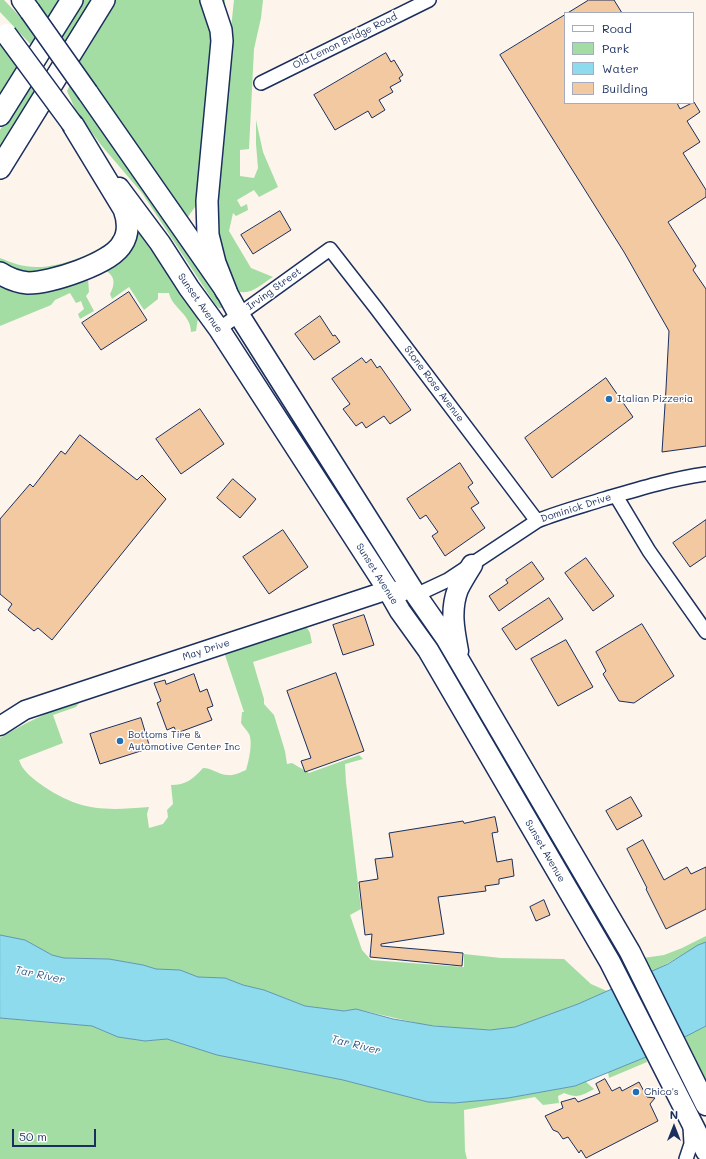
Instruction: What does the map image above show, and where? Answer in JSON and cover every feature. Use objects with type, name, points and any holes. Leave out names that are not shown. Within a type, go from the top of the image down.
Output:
[{"type":"highway","points":[[0,115],[72,0]]},
{"type":"highway","points":[[0,168],[104,0]]},
{"type":"highway","points":[[211,0],[222,41],[206,221],[210,248],[226,291]]},
{"type":"highway","points":[[0,183],[31,118]]},
{"type":"highway","points":[[0,273],[10,279],[23,282],[46,281],[88,267],[102,260],[117,251],[125,239],[126,216],[124,209],[74,125]]},
{"type":"main road","points":[[26,5],[226,291],[239,315],[416,595],[446,638],[630,952],[706,1105]]},
{"type":"main road","name":"Sunset Avenue","points":[[3,30],[160,243],[189,288],[219,329],[400,610],[428,650],[610,962],[706,1151]]},
{"type":"main road","points":[[459,661],[454,625],[454,602],[459,588],[472,564]]},
{"type":"main road","name":"May Drive","points":[[0,726],[24,710],[388,590],[416,595]]},
{"type":"street","name":"Old Lemon Bridge Road","points":[[261,83],[429,0]]},
{"type":"street","name":"Irving Street","points":[[219,329],[330,249]]},
{"type":"street","name":"Stone Rose Avenue","points":[[330,249],[537,521]]},
{"type":"street","name":"Dominick Drive","points":[[416,595],[448,580],[537,521],[551,515],[681,478],[706,474]]},
{"type":"street","points":[[616,496],[649,551],[706,632]]},
{"type":"street","points":[[686,1159],[691,1144],[689,1118]]},
{"type":"green space","points":[[0,0],[4,0],[42,39],[35,49],[0,12]]},
{"type":"green space","points":[[32,0],[62,0],[50,21]]},
{"type":"green space","points":[[81,0],[98,0],[69,46],[60,34]]},
{"type":"green space","points":[[114,0],[225,0],[203,196],[187,218],[97,92],[86,75],[78,58]]},
{"type":"green space","points":[[234,0],[263,0],[261,18],[254,49],[249,149],[240,150],[240,176],[254,178],[258,168],[256,120],[263,152],[278,187],[259,197],[254,190],[237,200],[241,207],[247,204],[248,210],[236,216],[233,213],[229,231],[251,268],[273,277],[248,292],[237,291],[231,288],[212,207]]},
{"type":"green space","points":[[0,36],[23,64],[0,102]]},
{"type":"green space","points":[[32,77],[43,89],[0,157],[0,130]]},
{"type":"green space","points":[[71,83],[224,305],[224,308],[219,308],[215,304],[142,193],[101,145],[76,111],[67,91]]},
{"type":"green space","points":[[129,216],[198,318],[196,331],[191,332],[188,320],[174,303],[169,293],[158,293],[158,299],[144,310],[129,287],[112,299],[110,294],[114,283],[110,274],[103,269],[88,278],[89,292],[86,296],[94,311],[80,319],[78,314],[84,309],[81,301],[76,303],[70,293],[55,300],[51,305],[0,326],[0,258],[31,267],[45,267],[67,262],[89,254],[108,242],[115,236]]},
{"type":"green space","points":[[306,626],[310,633],[312,643],[253,662],[264,699],[264,704],[274,715],[285,751],[287,764],[292,763],[309,773],[359,755],[363,759],[345,764],[361,909],[350,915],[362,950],[371,960],[464,967],[464,954],[501,958],[564,959],[591,984],[607,991],[578,1004],[515,1027],[499,1030],[464,1029],[421,1024],[356,1009],[344,1011],[305,1006],[264,990],[243,985],[225,978],[198,977],[180,970],[156,969],[143,965],[109,959],[64,958],[52,955],[25,940],[0,935],[0,738],[28,723],[76,701],[79,703],[76,707],[53,715],[63,743],[19,760],[22,767],[39,783],[66,799],[79,804],[104,809],[149,807],[147,814],[149,828],[163,824],[168,817],[167,810],[173,804],[171,785],[189,781],[203,768],[225,775],[237,774],[246,770],[251,742],[248,733],[241,723],[242,712],[244,712],[224,652]]},
{"type":"green space","points":[[706,936],[706,942],[653,971],[643,958],[664,955]]},
{"type":"green space","points":[[0,1018],[92,1026],[118,1037],[145,1041],[167,1039],[217,1055],[343,1080],[428,1102],[454,1103],[508,1098],[575,1086],[585,1081],[594,1089],[576,1096],[564,1093],[558,1096],[559,1103],[543,1105],[535,1097],[464,1110],[465,1151],[467,1159],[0,1159]]},
{"type":"green space","points":[[706,1026],[706,1085],[685,1037]]},
{"type":"green space","points":[[646,1057],[647,1062],[609,1078],[608,1072]]},
{"type":"water","name":"Tar River","points":[[0,935],[25,940],[52,955],[64,958],[109,959],[143,965],[156,969],[180,970],[198,977],[225,978],[243,985],[264,990],[305,1006],[344,1011],[356,1009],[393,1019],[434,1026],[490,1030],[515,1027],[578,1004],[668,964],[698,945],[706,942],[706,1026],[646,1057],[575,1086],[508,1098],[454,1103],[428,1102],[343,1080],[217,1055],[167,1039],[145,1041],[118,1037],[92,1026],[0,1018]]},
{"type":"building","points":[[589,0],[614,0],[621,12],[570,12]]},
{"type":"building","points":[[564,16],[564,104],[678,104],[680,109],[690,104],[694,104],[694,102],[700,112],[687,121],[700,142],[683,153],[706,190],[706,197],[668,222],[696,266],[693,270],[706,289],[706,446],[662,452],[669,331],[624,252],[500,55]]},
{"type":"building","points":[[386,53],[391,62],[394,60],[403,75],[399,78],[401,81],[390,87],[393,92],[379,100],[385,110],[372,118],[368,111],[335,130],[314,95]]},
{"type":"building","points":[[280,211],[291,230],[253,254],[241,235]]},
{"type":"building","points":[[129,292],[147,320],[101,350],[82,323]]},
{"type":"building","points":[[320,316],[333,336],[335,335],[340,342],[314,360],[295,334]]},
{"type":"building","points":[[362,358],[366,363],[371,359],[377,368],[380,366],[411,410],[390,424],[384,416],[366,428],[362,422],[356,426],[343,409],[350,404],[332,379]]},
{"type":"building","points":[[606,378],[633,417],[552,478],[525,438]]},
{"type":"building","points":[[200,409],[224,444],[181,474],[156,439]]},
{"type":"building","points":[[80,435],[137,480],[142,475],[166,499],[52,640],[38,628],[34,631],[8,610],[12,604],[0,594],[0,519],[30,484],[33,487],[61,451],[65,454]]},
{"type":"building","points":[[460,463],[473,483],[468,487],[479,503],[471,508],[485,528],[445,556],[432,536],[438,532],[426,515],[420,519],[407,499]]},
{"type":"building","points":[[233,479],[256,499],[240,518],[217,498]]},
{"type":"building","points":[[706,520],[706,556],[690,567],[673,543]]},
{"type":"building","points":[[283,530],[308,567],[269,594],[243,557]]},
{"type":"building","points":[[586,558],[614,596],[593,611],[565,573]]},
{"type":"building","points":[[532,562],[544,579],[499,611],[489,596],[508,583],[506,580]]},
{"type":"building","points":[[549,598],[563,619],[516,650],[502,629]]},
{"type":"building","points":[[364,615],[374,645],[343,655],[333,625]]},
{"type":"building","points":[[642,624],[674,676],[634,703],[619,701],[603,674],[606,671],[596,652]]},
{"type":"building","points":[[566,640],[593,687],[558,706],[531,659]]},
{"type":"building","points":[[336,673],[364,751],[305,772],[301,761],[311,758],[287,691]]},
{"type":"building","points":[[194,674],[200,692],[207,689],[213,706],[207,708],[212,720],[177,733],[174,727],[167,730],[157,703],[161,701],[154,683],[165,680],[166,684]]},
{"type":"building","name":"Bottoms Tire & Automotive Center Inc","points":[[141,718],[150,748],[100,764],[90,734]]},
{"type":"building","points":[[631,797],[642,816],[617,830],[606,811]]},
{"type":"building","points":[[495,817],[498,832],[492,833],[497,862],[512,859],[514,876],[499,879],[499,884],[485,886],[486,891],[438,897],[444,934],[381,944],[381,946],[463,953],[462,966],[370,957],[372,934],[365,935],[359,882],[378,879],[375,859],[393,857],[389,833],[463,821],[464,823]]},
{"type":"building","points":[[643,840],[664,880],[687,867],[691,874],[706,867],[706,909],[666,929],[627,849]]},
{"type":"building","points":[[544,900],[550,915],[536,921],[530,907]]},
{"type":"building","points":[[605,1079],[612,1091],[620,1087],[622,1091],[639,1082],[647,1097],[655,1098],[650,1104],[658,1121],[586,1158],[581,1150],[579,1153],[568,1137],[563,1139],[558,1132],[553,1130],[545,1116],[563,1108],[561,1102],[575,1098],[578,1102],[600,1093],[596,1084]]},
{"type":"place","name":"Italian Pizzeria","points":[[609,399]]},
{"type":"place","name":"Bottoms Tire & Automotive Center Inc","points":[[120,741]]},
{"type":"place","name":"Chico's","points":[[636,1092]]}]
